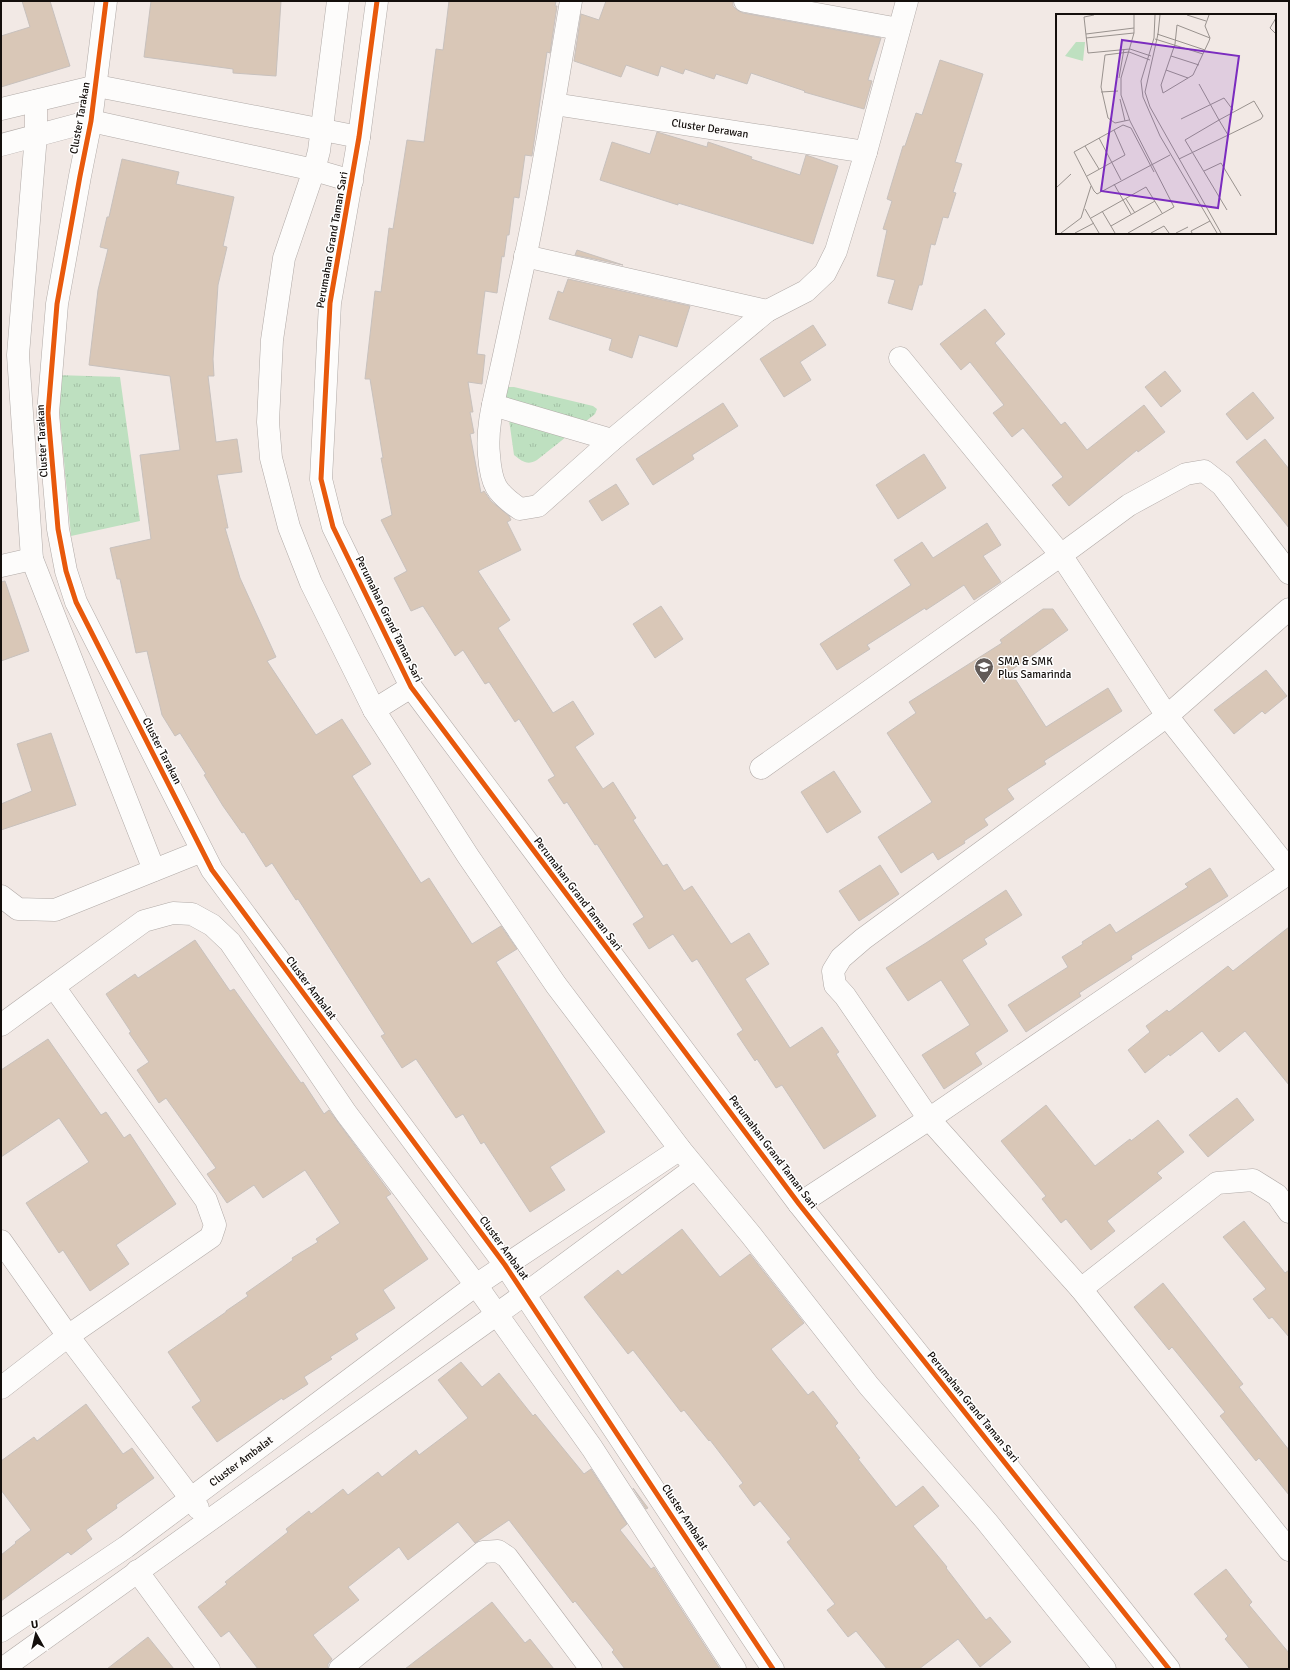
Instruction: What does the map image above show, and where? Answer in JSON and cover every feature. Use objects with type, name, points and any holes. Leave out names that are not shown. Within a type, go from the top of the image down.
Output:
[{"type":"street","name":"Cluster Tarakan","points":[[106,1],[97,86],[56,304],[48,413],[58,529],[66,571],[76,602],[202,851]]},
{"type":"street","points":[[338,1],[322,129],[314,170],[284,258],[272,340],[268,422],[271,458],[289,527],[311,583],[374,710],[468,856],[556,985],[680,1149],[751,1235],[868,1386],[987,1522],[1105,1669]]},
{"type":"street","name":"Perumahan Grand Taman Sari","points":[[377,1],[359,137],[330,303],[320,479],[333,527],[411,688],[799,1204],[1169,1669]]},
{"type":"street","points":[[571,1],[554,104],[525,256],[488,435],[492,481],[504,499],[520,509],[538,506],[612,440],[767,311],[806,291],[825,273],[836,251],[866,152],[907,1]]},
{"type":"street","points":[[745,1],[899,29]]},
{"type":"street","points":[[1,109],[97,86],[359,137]]},
{"type":"street","points":[[36,101],[36,134],[18,355],[32,559],[160,868]]},
{"type":"street","name":"Cluster Derawan","points":[[554,104],[866,152]]},
{"type":"street","name":"Cluster Tarakan","points":[[1,145],[36,134],[91,121],[314,170],[352,181]]},
{"type":"street","points":[[525,256],[767,311]]},
{"type":"street","points":[[799,1204],[928,1119],[1289,871],[1167,716],[1061,555],[900,358]]},
{"type":"street","points":[[493,405],[612,440]]},
{"type":"street","points":[[761,768],[1129,505],[1186,474],[1204,471],[1222,485],[1289,573]]},
{"type":"street","points":[[1,566],[32,559]]},
{"type":"street","points":[[1289,609],[1167,716],[863,939],[841,958],[833,971],[835,985],[845,996],[928,1119],[1081,1289],[1289,1550]]},
{"type":"street","points":[[374,710],[411,688]]},
{"type":"street","points":[[1,896],[18,909],[55,910],[202,851]]},
{"type":"street","name":"Cluster Ambalat","points":[[202,851],[212,870],[505,1265],[773,1669]]},
{"type":"street","points":[[1,1025],[144,921],[173,913],[180,913],[192,914],[212,925],[230,942],[346,1113],[476,1285],[592,1448],[735,1669]]},
{"type":"street","points":[[1,1388],[68,1336],[212,1237],[215,1225],[206,1200],[54,987]]},
{"type":"street","name":"Cluster Ambalat","points":[[1,1631],[126,1547],[190,1497],[476,1285],[680,1149]]},
{"type":"street","points":[[2,1669],[524,1294],[695,1168]]},
{"type":"street","points":[[1081,1289],[1217,1183],[1253,1180],[1277,1195],[1289,1212]]},
{"type":"street","points":[[1,1241],[68,1336],[207,1521]]},
{"type":"street","points":[[340,1669],[483,1552],[498,1551],[507,1558],[591,1669]]},
{"type":"street","points":[[137,1572],[209,1669]]},
{"type":"green space","points":[[56,375],[120,377],[140,521],[71,536]]},
{"type":"green space","points":[[508,387],[514,387],[593,406],[597,409],[595,414],[537,460],[527,463],[514,455],[505,391]]},
{"type":"building","points":[[22,1],[50,1],[70,66],[1,87],[1,36],[30,27]]},
{"type":"building","points":[[151,1],[281,1],[276,76],[233,73],[233,69],[144,57]]},
{"type":"building","points":[[449,1],[556,1],[555,6],[557,6],[550,53],[547,52],[532,156],[525,155],[519,198],[514,197],[509,235],[507,235],[504,257],[502,256],[497,293],[485,291],[477,354],[485,355],[482,384],[468,382],[473,412],[470,412],[474,433],[470,434],[481,493],[484,491],[491,501],[509,516],[511,520],[507,522],[521,550],[478,571],[510,620],[498,628],[553,713],[573,701],[594,734],[575,747],[603,789],[613,782],[636,818],[633,820],[663,866],[667,864],[684,891],[692,886],[731,944],[749,933],[769,964],[745,979],[790,1048],[822,1027],[839,1052],[836,1054],[876,1116],[824,1149],[782,1085],[776,1088],[757,1059],[755,1061],[737,1034],[743,1030],[697,959],[692,962],[673,934],[649,949],[633,924],[644,917],[597,844],[595,845],[567,802],[564,804],[548,780],[555,776],[519,719],[515,722],[489,682],[485,684],[463,650],[455,656],[423,606],[411,611],[394,578],[407,571],[381,520],[392,515],[381,458],[383,458],[370,379],[365,379],[375,291],[381,292],[389,228],[393,229],[407,140],[424,142],[436,49],[443,50]]},
{"type":"building","points":[[606,1],[733,1],[733,6],[743,13],[881,38],[868,80],[872,81],[864,109],[804,92],[805,91],[751,73],[747,84],[716,74],[714,79],[685,69],[683,74],[661,66],[658,76],[626,65],[621,77],[574,61],[581,14],[599,20]]},
{"type":"building","points":[[940,60],[983,74],[955,162],[962,164],[953,192],[956,193],[948,218],[943,217],[935,245],[931,244],[922,285],[919,285],[912,310],[888,303],[895,280],[877,276],[887,230],[883,229],[892,201],[887,199],[903,146],[905,146],[916,113],[922,115]]},
{"type":"building","points":[[657,132],[707,147],[708,142],[752,157],[751,159],[800,175],[806,155],[838,166],[813,244],[678,203],[678,205],[600,180],[612,142],[650,154]]},
{"type":"building","points":[[122,159],[179,172],[176,184],[234,197],[223,246],[227,247],[218,285],[213,359],[214,376],[208,376],[216,442],[237,439],[242,472],[217,475],[228,528],[225,528],[240,578],[276,657],[267,661],[316,735],[342,719],[371,764],[352,776],[421,883],[429,878],[472,944],[501,926],[517,949],[496,962],[605,1132],[550,1167],[565,1190],[530,1212],[484,1142],[481,1144],[463,1114],[456,1118],[416,1059],[402,1068],[381,1036],[385,1034],[298,899],[296,900],[272,863],[266,867],[244,832],[242,833],[223,806],[204,775],[206,774],[180,733],[175,736],[162,715],[147,651],[136,653],[120,579],[117,579],[110,548],[151,539],[140,455],[180,450],[170,376],[89,365],[98,290],[108,249],[100,247],[107,217],[109,217]]},
{"type":"building","points":[[577,250],[623,265],[575,255]]},
{"type":"building","points":[[568,279],[690,306],[677,347],[639,335],[632,358],[609,350],[612,339],[549,319],[558,291],[563,293]]},
{"type":"building","points":[[985,309],[1005,334],[995,343],[1061,425],[1065,422],[1087,450],[1144,405],[1165,432],[1138,452],[1137,450],[1069,506],[1052,485],[1063,477],[1023,428],[1012,437],[993,413],[1004,405],[970,362],[961,370],[940,344]]},
{"type":"building","points":[[813,325],[826,345],[800,362],[811,380],[784,397],[760,359]]},
{"type":"building","points":[[1165,371],[1181,391],[1161,407],[1145,387]]},
{"type":"building","points":[[1253,392],[1274,418],[1247,440],[1226,414]]},
{"type":"building","points":[[723,403],[738,426],[692,455],[694,459],[653,485],[636,459]]},
{"type":"building","points":[[1265,439],[1289,469],[1289,528],[1236,462]]},
{"type":"building","points":[[924,454],[946,488],[898,519],[876,485]]},
{"type":"building","points":[[616,484],[629,504],[602,521],[589,501]]},
{"type":"building","points":[[987,523],[1001,545],[983,556],[1001,582],[974,600],[964,585],[926,610],[925,608],[867,645],[870,649],[837,670],[820,644],[911,585],[894,560],[922,542],[933,558]]},
{"type":"building","points":[[5,581],[29,651],[1,661],[1,582]]},
{"type":"building","points":[[661,606],[683,639],[655,658],[633,624]]},
{"type":"building","points":[[1043,609],[1053,609],[1068,630],[1010,671],[1046,727],[1108,688],[1122,711],[1044,761],[1046,764],[1007,789],[1014,799],[984,819],[988,825],[964,841],[965,843],[938,860],[933,852],[901,873],[878,837],[932,802],[887,733],[916,713],[909,702],[1002,643],[1000,640]]},
{"type":"building","points":[[1266,670],[1287,696],[1265,714],[1262,711],[1234,734],[1214,710]]},
{"type":"building","points":[[51,733],[76,805],[1,830],[1,804],[32,791],[17,744]]},
{"type":"building","points":[[834,771],[861,812],[827,833],[801,792]]},
{"type":"building","points":[[880,865],[899,894],[859,921],[839,891]]},
{"type":"building","points":[[1210,868],[1228,896],[1131,956],[1132,959],[1079,993],[1081,996],[1026,1032],[1008,1005],[1068,967],[1062,957],[1083,944],[1082,942],[1110,924],[1116,933],[1188,887],[1185,884]]},
{"type":"building","points":[[1006,890],[1022,915],[984,939],[987,944],[962,960],[1008,1031],[975,1053],[982,1064],[944,1089],[922,1055],[970,1025],[941,980],[908,1001],[886,968]]},
{"type":"building","points":[[1289,927],[1289,1085],[1245,1031],[1219,1052],[1202,1031],[1145,1073],[1128,1050],[1150,1032],[1146,1026],[1167,1010],[1169,1012],[1228,966],[1233,971]]},
{"type":"building","points":[[195,940],[230,991],[234,989],[301,1083],[303,1082],[324,1114],[329,1110],[391,1194],[386,1197],[428,1259],[383,1290],[395,1308],[355,1334],[358,1339],[330,1357],[332,1359],[304,1377],[308,1384],[283,1400],[282,1398],[217,1442],[192,1407],[201,1401],[168,1352],[248,1296],[246,1293],[293,1260],[292,1258],[318,1242],[316,1239],[340,1223],[305,1170],[263,1198],[254,1185],[227,1203],[207,1174],[216,1168],[166,1098],[159,1103],[137,1070],[149,1062],[129,1033],[131,1032],[106,994],[135,974],[138,978]]},
{"type":"building","points":[[48,1039],[101,1115],[106,1112],[124,1138],[130,1134],[176,1204],[116,1245],[129,1264],[90,1291],[63,1250],[59,1253],[26,1203],[89,1162],[59,1118],[1,1157],[1,1070]]},
{"type":"building","points":[[1237,1098],[1254,1120],[1208,1157],[1189,1135]]},
{"type":"building","points":[[1046,1105],[1095,1166],[1158,1120],[1184,1152],[1157,1173],[1162,1178],[1107,1221],[1115,1231],[1091,1250],[1066,1219],[1061,1223],[1042,1199],[1046,1196],[1001,1141]]},
{"type":"building","points":[[1244,1221],[1285,1273],[1289,1270],[1289,1337],[1272,1317],[1269,1319],[1253,1299],[1266,1289],[1223,1237]]},
{"type":"building","points":[[682,1229],[720,1277],[750,1254],[804,1323],[771,1349],[808,1395],[813,1391],[838,1423],[835,1426],[860,1458],[858,1459],[896,1507],[923,1486],[939,1506],[913,1526],[947,1567],[946,1568],[986,1620],[990,1617],[1011,1642],[980,1667],[958,1639],[919,1669],[887,1669],[856,1631],[848,1637],[827,1610],[835,1604],[787,1542],[791,1539],[760,1501],[754,1506],[739,1486],[743,1483],[710,1440],[709,1441],[684,1410],[681,1412],[633,1350],[628,1354],[584,1297],[618,1270],[622,1275]]},
{"type":"building","points":[[1163,1283],[1243,1384],[1239,1387],[1289,1450],[1289,1495],[1259,1458],[1256,1461],[1220,1416],[1225,1412],[1172,1347],[1169,1350],[1134,1307]]},
{"type":"building","points":[[461,1362],[482,1387],[499,1373],[533,1416],[535,1414],[584,1474],[591,1469],[627,1524],[620,1530],[651,1569],[654,1567],[720,1669],[625,1669],[612,1652],[614,1650],[575,1601],[573,1603],[509,1520],[475,1543],[458,1522],[408,1560],[399,1547],[348,1587],[359,1600],[313,1635],[332,1659],[328,1664],[328,1669],[258,1669],[229,1631],[221,1637],[198,1607],[227,1584],[225,1582],[288,1532],[286,1529],[309,1511],[311,1514],[343,1489],[348,1495],[378,1472],[382,1477],[416,1450],[419,1455],[468,1418],[438,1380]]},
{"type":"building","points":[[86,1404],[123,1454],[132,1448],[154,1478],[116,1505],[117,1508],[86,1530],[92,1539],[71,1555],[68,1552],[1,1601],[1,1555],[31,1530],[1,1490],[1,1461],[34,1437],[37,1441]]},
{"type":"building","points":[[633,1488],[648,1508],[646,1509]]},
{"type":"building","points":[[1226,1569],[1252,1602],[1249,1605],[1289,1653],[1289,1669],[1250,1669],[1225,1639],[1228,1636],[1194,1594]]},
{"type":"building","points":[[492,1602],[525,1643],[530,1639],[554,1669],[405,1669]]},
{"type":"building","points":[[148,1637],[174,1669],[107,1669]]},
{"type":"cycle path","points":[[106,1],[91,121],[57,304],[48,413],[58,529],[66,571],[76,602],[212,870],[505,1265],[773,1669]]},
{"type":"cycle path","points":[[377,1],[359,137],[330,303],[321,479],[333,527],[411,687],[799,1204],[1169,1669]]},
{"type":"place","name":"SMA & SMK Plus Samarinda","points":[[984,684]]}]
